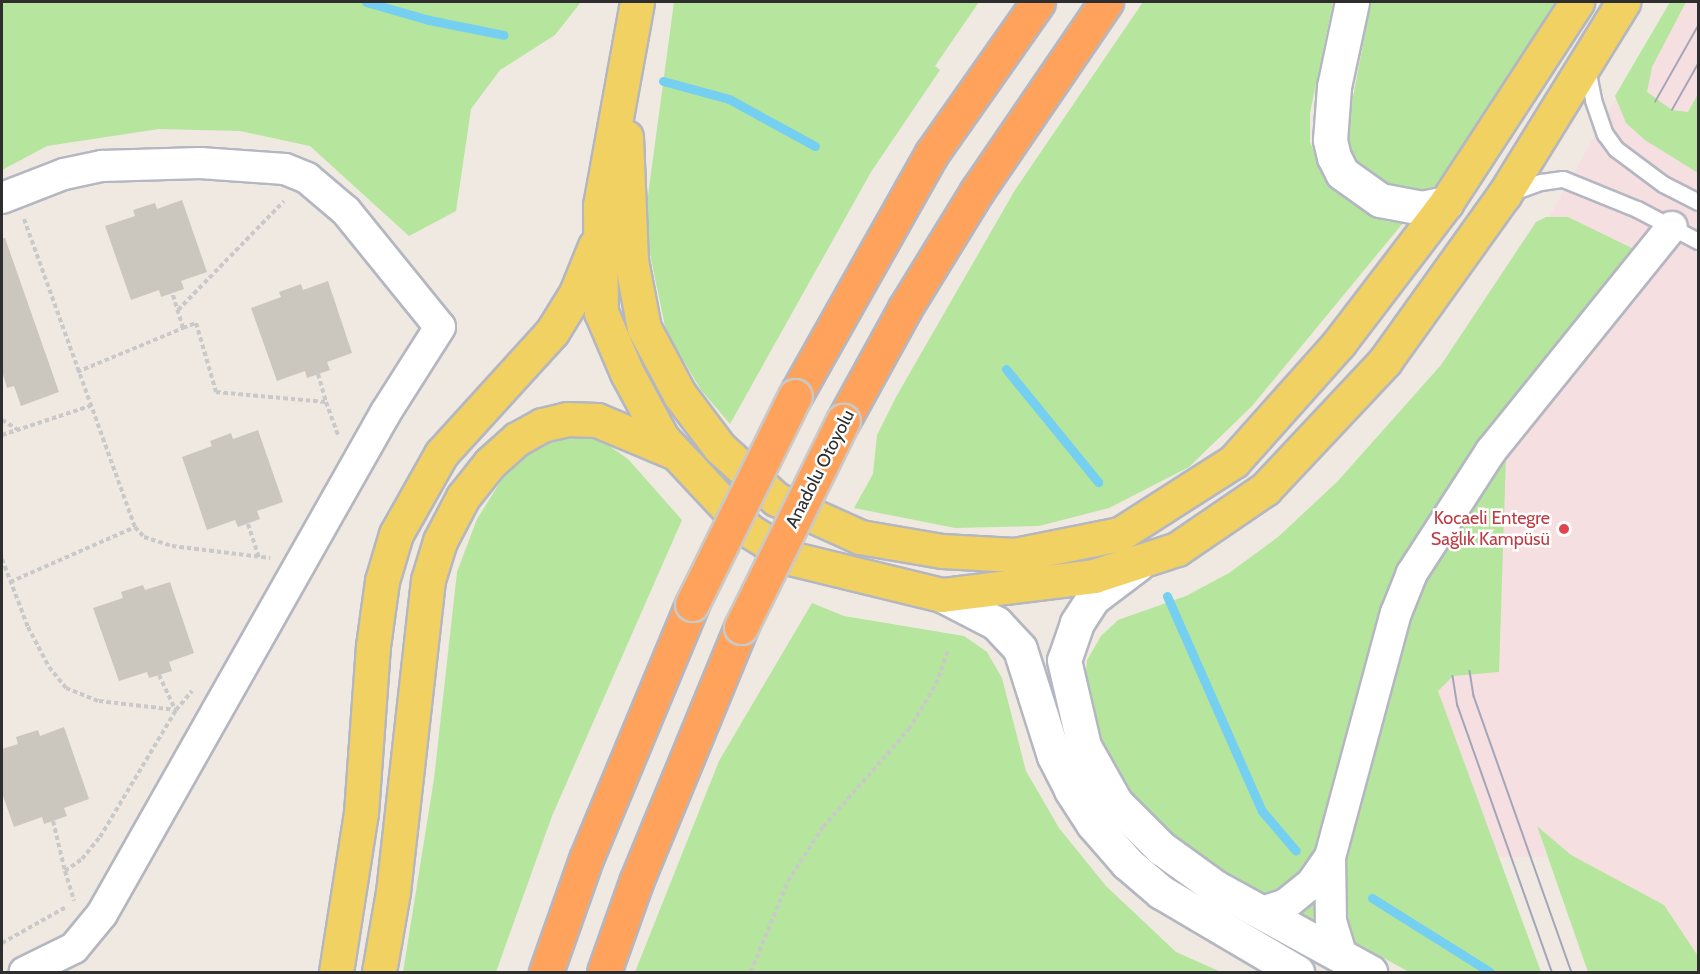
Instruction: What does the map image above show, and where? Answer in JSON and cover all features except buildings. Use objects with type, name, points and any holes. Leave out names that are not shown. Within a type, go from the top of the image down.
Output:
[{"type":"highway","points":[[546,972],[586,859],[692,604],[795,396],[933,153],[1038,2]]},
{"type":"highway","name":"Anadolu Otoyolu","points":[[604,972],[636,882],[741,627],[843,421],[905,308],[977,191],[1106,2]]},
{"type":"main road","points":[[637,2],[600,206],[600,312],[627,373],[662,438],[748,530],[794,559],[942,595],[996,623],[1020,649],[1054,756],[1071,790],[1093,824],[1127,863],[1161,892],[1297,972]]},
{"type":"main road","points":[[1352,2],[1334,87],[1330,140],[1334,157],[1342,172],[1380,200],[1422,208],[1446,203]]},
{"type":"main road","points":[[623,78],[631,260],[644,327],[680,396],[720,448],[776,499],[860,537],[942,551],[1015,555],[1120,534],[1234,460],[1339,343],[1446,203],[1576,2]]},
{"type":"main road","points":[[942,595],[1094,576],[1177,549],[1265,489],[1385,361],[1504,195],[1587,65],[1623,2]]},
{"type":"main road","points":[[336,972],[361,813],[373,646],[382,581],[396,534],[441,454],[552,332],[576,293],[600,234]]},
{"type":"main road","points":[[379,972],[396,869],[426,592],[440,541],[463,497],[490,462],[517,439],[542,425],[567,419],[597,420],[675,453]]},
{"type":"main road","points":[[1145,559],[1093,598],[1069,640],[1064,674],[1084,746],[1116,803],[1161,848],[1215,887],[1370,972]]},
{"type":"street","points":[[8,195],[64,174],[139,162],[249,164],[285,169],[306,178],[346,211],[440,327],[386,412],[102,914],[74,948],[25,972]]},
{"type":"street","points":[[1342,957],[1331,921],[1330,857],[1396,613],[1412,573],[1491,451],[1672,227]]},
{"type":"street","points":[[1262,912],[1286,904],[1311,884],[1330,857]]},
{"type":"lane","points":[[1587,65],[1596,108],[1605,134],[1616,148],[1663,184],[1698,202]]},
{"type":"lane","points":[[1504,195],[1541,182],[1563,179],[1672,227],[1698,241]]},
{"type":"path","points":[[178,310],[306,178]]},
{"type":"path","points":[[8,195],[135,527],[144,537],[172,546],[277,559]]},
{"type":"path","points":[[172,293],[183,328]]},
{"type":"path","points":[[77,372],[196,323],[216,392],[326,402]]},
{"type":"path","points":[[318,374],[340,440]]},
{"type":"path","points":[[2,435],[90,406]]},
{"type":"path","points":[[2,420],[18,429]]},
{"type":"path","points":[[248,524],[259,557]]},
{"type":"path","points":[[10,582],[135,527]]},
{"type":"path","points":[[2,559],[44,658],[66,688],[99,701],[176,710]]},
{"type":"path","points":[[751,972],[788,881],[823,828],[909,729],[936,684],[948,651]]},
{"type":"path","points":[[159,675],[176,710]]},
{"type":"path","points":[[65,871],[82,859],[100,837],[176,710],[196,684]]},
{"type":"path","points":[[2,943],[74,903],[53,821]]},
{"type":"shaded area","name":"Kocaeli Entegre Sağlık Kampüsü","points":[[1670,2],[1698,2],[1698,956],[1664,905],[1571,855],[1538,827],[1546,857],[1480,857],[1408,669],[1452,389]]},
{"type":"green space","points":[[2,2],[581,2],[555,35],[500,70],[471,109],[456,211],[409,236],[310,146],[240,131],[159,129],[47,146],[2,170]]},
{"type":"green space","points":[[674,2],[979,2],[935,66],[940,70],[871,172],[730,424],[701,390],[666,331],[644,225]]},
{"type":"green space","points":[[1143,2],[1333,2],[1310,113],[1310,142],[1321,169],[1340,195],[1386,221],[1403,223],[1252,406],[1189,467],[1109,508],[1039,526],[955,528],[854,508],[873,474],[877,435],[896,397],[1015,190]]},
{"type":"green space","points":[[1371,2],[1560,2],[1445,182],[1421,192],[1393,194],[1353,161],[1349,142],[1350,113]]},
{"type":"green space","points":[[1670,2],[1686,2],[1652,67],[1647,92],[1672,110],[1688,112],[1698,94],[1698,173],[1645,140],[1626,123],[1615,96]]},
{"type":"green space","points":[[1546,217],[1568,217],[1640,252],[1506,456],[1499,672],[1453,676],[1438,691],[1541,972],[1409,972],[1362,946],[1263,902],[1167,833],[1129,791],[1102,739],[1085,683],[1087,660],[1101,636],[1118,620],[1186,596],[1229,573],[1278,537],[1337,482],[1441,365],[1536,222]]},
{"type":"green space","points":[[580,435],[601,440],[628,459],[682,520],[552,816],[496,972],[403,972],[434,779],[457,572],[477,519],[506,473],[531,447],[552,437]]},
{"type":"green space","points":[[812,603],[844,616],[964,636],[987,652],[1002,678],[1026,771],[1059,828],[1106,886],[1176,952],[1221,972],[635,972],[719,761]]},
{"type":"green space","points":[[1537,826],[1571,855],[1664,905],[1698,956],[1698,972],[1588,972]]},
{"type":"waterway","points":[[366,2],[429,20],[504,35]]},
{"type":"waterway","points":[[663,81],[729,99],[815,146]]},
{"type":"waterway","points":[[1006,369],[1098,482]]},
{"type":"waterway","points":[[1167,596],[1262,811],[1296,851]]},
{"type":"waterway","points":[[1372,898],[1490,972]]},
{"type":"tram line","points":[[1655,102],[1698,26]]},
{"type":"tram line","points":[[1672,110],[1698,64]]},
{"type":"tram line","points":[[1470,671],[1474,696],[1572,972]]},
{"type":"tram line","points":[[1453,676],[1458,706],[1552,972]]},
{"type":"place","name":"Kocaeli Entegre Sağlık Kampüsü","points":[[1564,529]]}]
